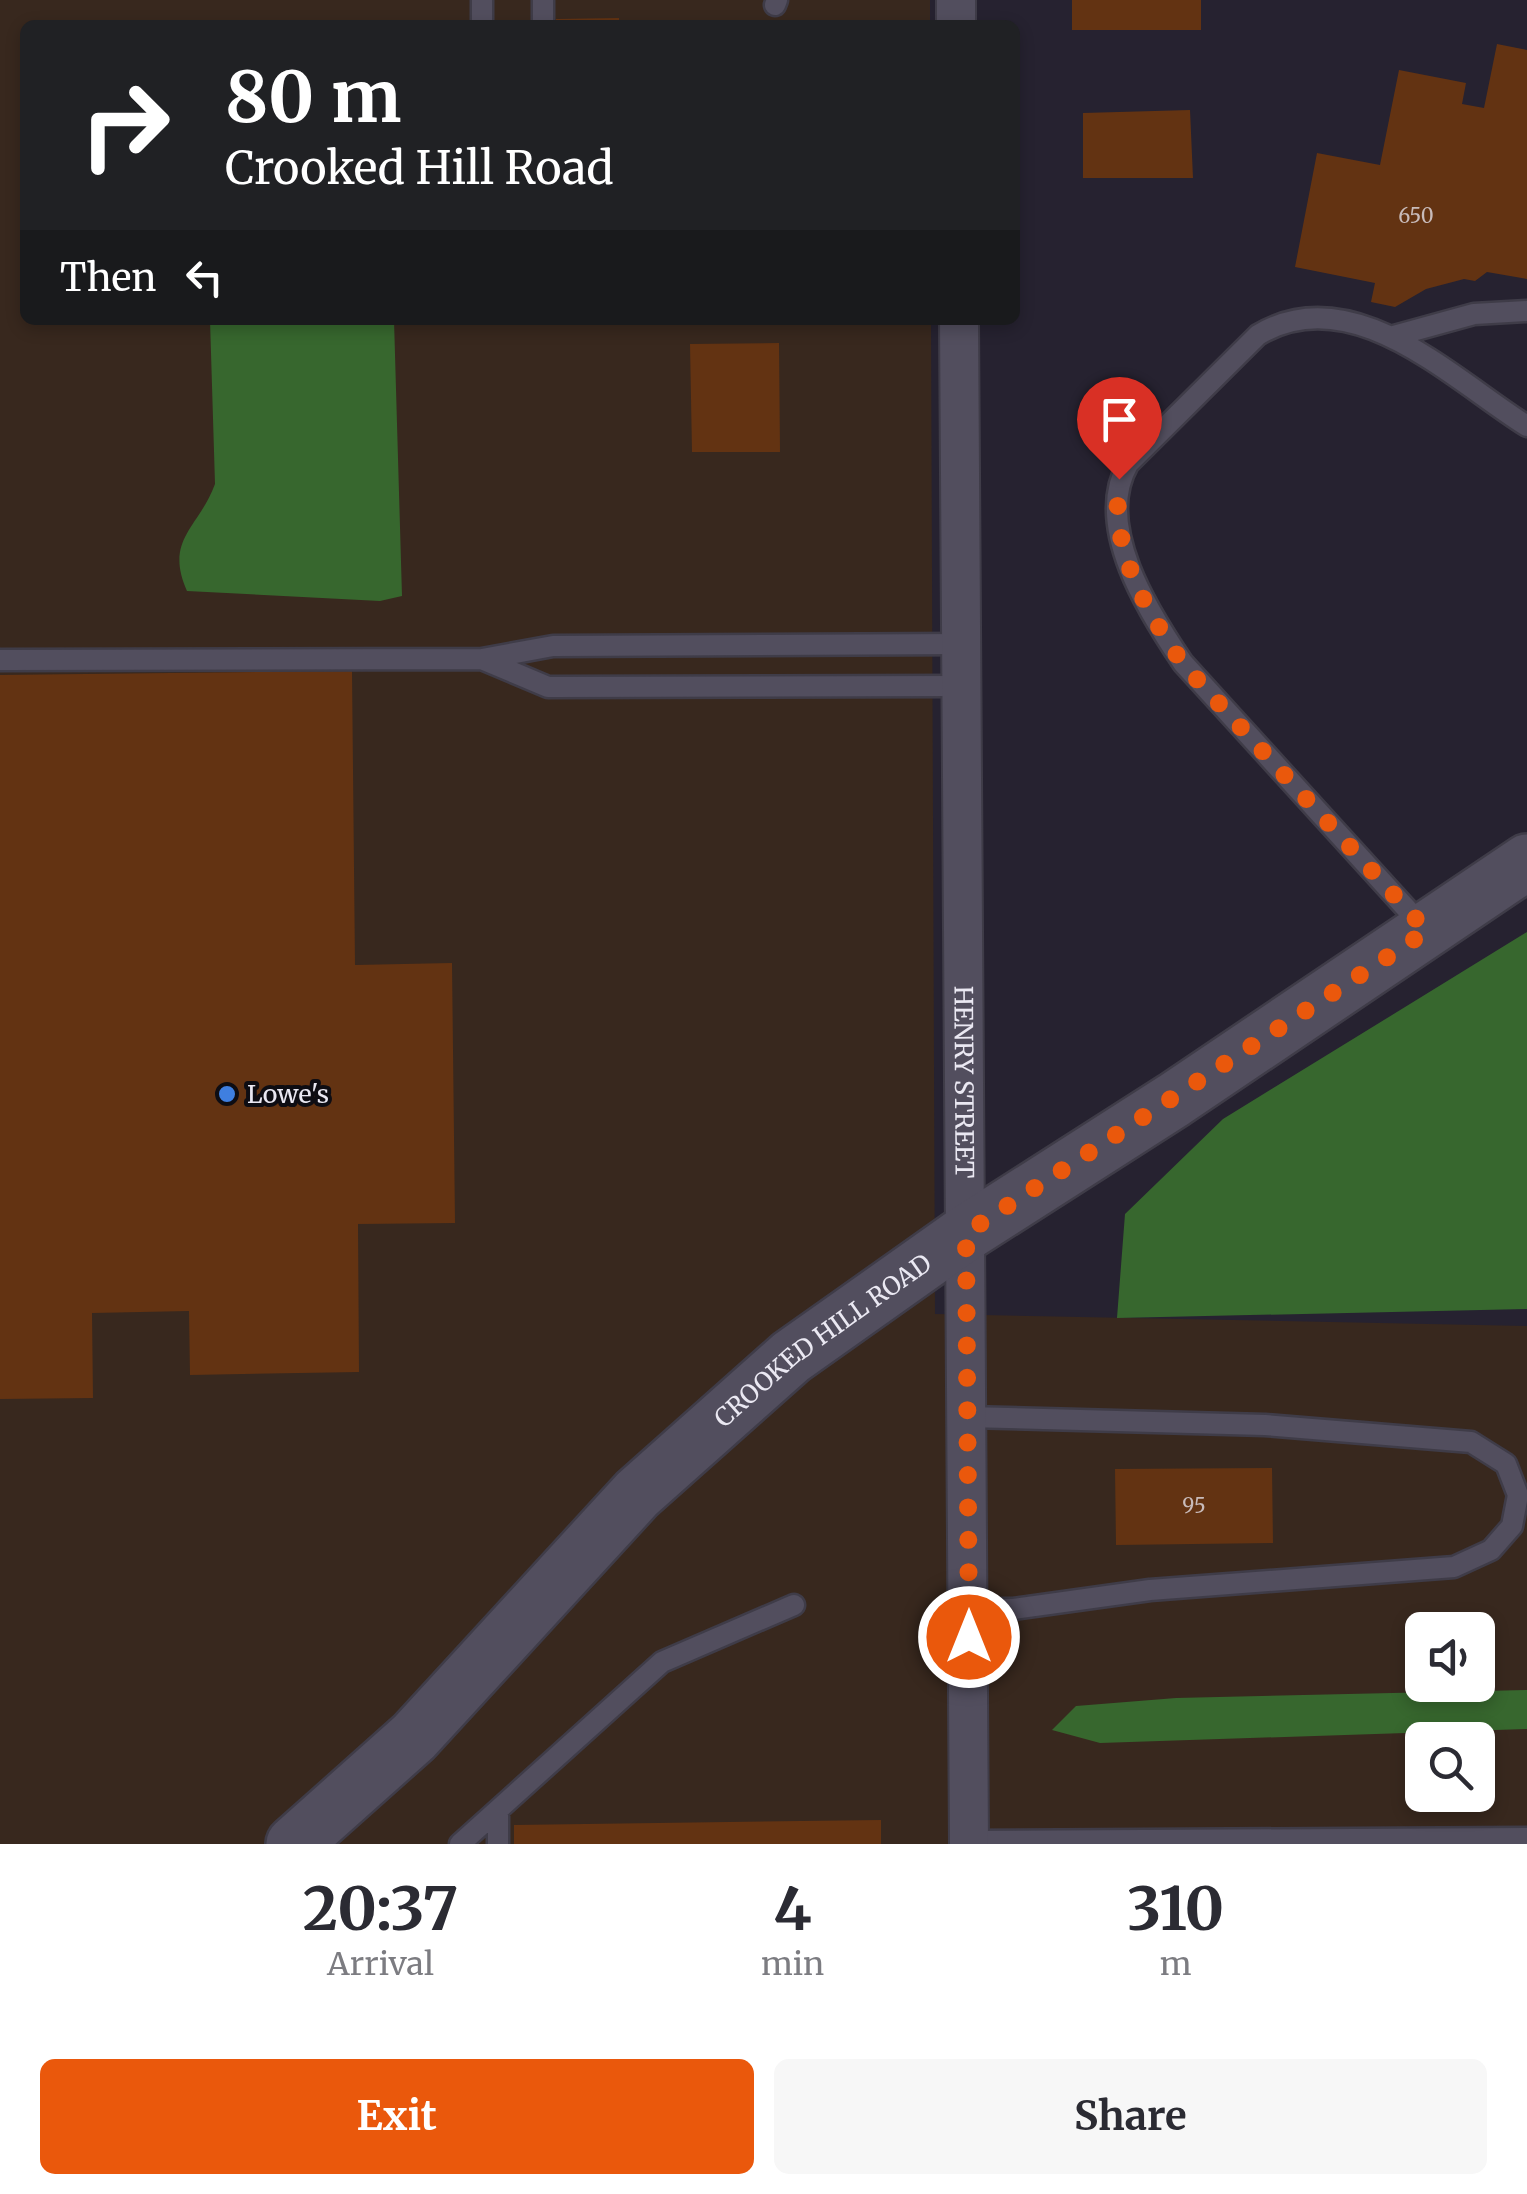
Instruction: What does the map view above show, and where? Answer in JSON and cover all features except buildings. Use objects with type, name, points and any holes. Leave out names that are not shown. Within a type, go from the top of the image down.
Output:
[{"type":"main road","name":"CROOKED HILL ROAD","points":[[294,1844],[414,1737],[590,1544],[690,1442],[836,1323],[1527,862]]},
{"type":"street","name":"HENRY STREET","points":[[959,325],[969,1842]]},
{"type":"lane","points":[[1394,336],[1474,314],[1527,311]]},
{"type":"lane","points":[[1427,931],[1183,664],[1152,619],[1129,573],[1116,501],[1119,479],[1128,464],[1258,335],[1276,324],[1330,318],[1394,336],[1527,426]]},
{"type":"lane","points":[[0,660],[482,659],[553,646],[960,644]]},
{"type":"lane","points":[[482,659],[548,687],[961,686]]},
{"type":"lane","points":[[968,1417],[1266,1425],[1470,1442],[1506,1464],[1518,1495],[1512,1526],[1491,1550],[1454,1567],[1150,1590],[1014,1608],[969,1609]]},
{"type":"lane","points":[[460,1844],[662,1662],[794,1604]]},
{"type":"lane","points":[[498,1810],[498,1844]]},
{"type":"lane","points":[[969,1842],[1527,1838]]},
{"type":"shaded area","points":[[0,0],[930,0],[930,20],[20,20],[20,325],[931,325],[935,1314],[1527,1326],[1527,1844],[0,1844]]},
{"type":"green space","points":[[210,325],[394,325],[402,596],[380,601],[187,591],[179,559],[182,546],[215,484]]},
{"type":"green space","points":[[1527,932],[1527,1309],[1117,1318],[1125,1214],[1223,1119]]},
{"type":"green space","points":[[1527,1690],[1527,1729],[1495,1730],[1495,1722],[1405,1722],[1405,1733],[1100,1743],[1052,1730],[1076,1706],[1176,1698],[1405,1693],[1405,1702],[1495,1702],[1495,1691]]},
{"type":"place","name":"Lowe's","points":[[227,1094]]},
{"type":"route","points":[[969,1637],[966,1233],[1427,931],[1350,841],[1183,664],[1152,619],[1129,573],[1116,501],[1119,479]]}]
